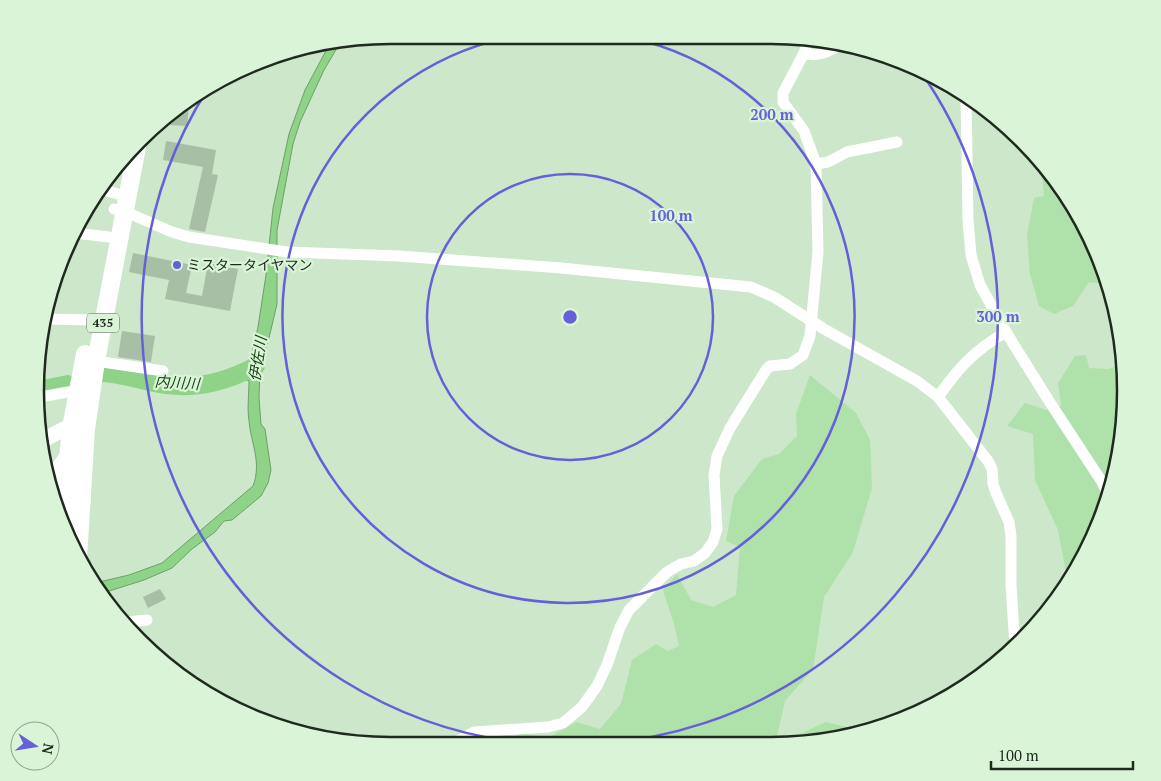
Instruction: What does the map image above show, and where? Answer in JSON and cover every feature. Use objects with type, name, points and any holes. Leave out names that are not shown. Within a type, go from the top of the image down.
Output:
[{"type":"highway","name":"435","points":[[69,520],[64,500],[68,459],[79,429],[78,390],[109,237],[134,158]]},
{"type":"highway","name":"435","points":[[64,500],[96,361],[123,170]]},
{"type":"highway","points":[[55,475],[68,459]]},
{"type":"main road","points":[[47,437],[56,432],[79,429]]},
{"type":"street","points":[[466,737],[474,732],[548,727],[563,723],[582,707],[597,686],[607,665],[620,627],[629,610],[667,572],[681,564],[694,561],[705,553],[713,542],[717,529],[714,475],[717,456],[730,428],[766,370],[770,366],[790,364],[803,355],[810,336],[818,252],[816,164],[804,131],[783,102],[784,92],[806,46]]},
{"type":"street","points":[[804,53],[812,56],[820,55],[832,49]]},
{"type":"street","points":[[966,104],[968,220],[972,255],[980,285],[1006,332],[1104,485]]},
{"type":"street","points":[[816,164],[828,162],[847,152],[897,142]]},
{"type":"street","points":[[105,193],[119,205],[172,232],[189,237],[262,249],[287,252],[399,256],[551,267],[751,287],[774,297],[824,329],[917,381],[938,397],[988,462],[992,469],[996,493],[1010,522],[1014,637]]},
{"type":"street","points":[[82,233],[109,237]]},
{"type":"street","points":[[51,319],[92,320]]},
{"type":"street","points":[[938,397],[965,362],[984,344],[1006,332]]},
{"type":"street","points":[[96,361],[163,371]]},
{"type":"street","points":[[44,396],[78,390]]},
{"type":"street","points":[[132,621],[147,620]]},
{"type":"shaded area","points":[[1042,175],[1071,217],[1091,258],[1100,283],[1089,282],[1073,306],[1054,314],[1039,306],[1030,274],[1027,235],[1034,198],[1044,196]]},
{"type":"shaded area","points":[[1086,355],[1089,368],[1108,369],[1117,366],[1117,413],[1111,458],[1099,502],[1091,523],[1066,572],[1058,530],[1035,480],[1033,434],[1007,426],[1025,403],[1046,410],[1061,406],[1058,383],[1075,356]]},
{"type":"shaded area","points":[[810,375],[856,413],[870,440],[872,488],[853,552],[824,597],[813,669],[785,701],[777,737],[550,737],[576,722],[600,729],[621,704],[632,660],[656,644],[668,651],[679,646],[663,590],[677,574],[691,600],[713,607],[736,595],[740,547],[726,541],[734,496],[762,459],[779,454],[797,436],[796,414]]},
{"type":"shaded area","points":[[826,722],[850,728],[838,731],[793,737]]},
{"type":"shaded area","points":[[517,733],[550,737],[517,737]]},
{"type":"water","name":"伊佐川","points":[[337,48],[324,70],[300,122],[293,144],[277,230],[277,304],[260,365],[259,398],[261,424],[265,429],[271,470],[268,483],[261,496],[232,520],[224,521],[215,532],[192,549],[172,568],[144,580],[108,591],[101,582],[129,575],[162,563],[253,486],[256,461],[248,416],[249,381],[243,378],[244,366],[251,357],[258,327],[273,208],[289,134],[305,90],[327,50]]},
{"type":"building","points":[[189,108],[187,126],[170,125],[170,123]]},
{"type":"building","points":[[166,141],[216,150],[212,174],[218,175],[205,232],[189,229],[203,167],[163,160]]},
{"type":"building","points":[[133,253],[192,265],[186,293],[202,296],[208,263],[238,269],[230,311],[165,299],[169,280],[129,272]]},
{"type":"building","points":[[122,331],[155,336],[151,362],[118,357]]},
{"type":"building","points":[[160,589],[166,599],[148,608],[143,597]]},
{"type":"waterway","name":"内川川","points":[[97,373],[119,375],[167,385],[193,386],[219,381],[256,366]]},
{"type":"waterway","name":"内川川","points":[[44,389],[68,384]]},
{"type":"place","name":"ミスタータイヤマン","points":[[177,265]]}]
